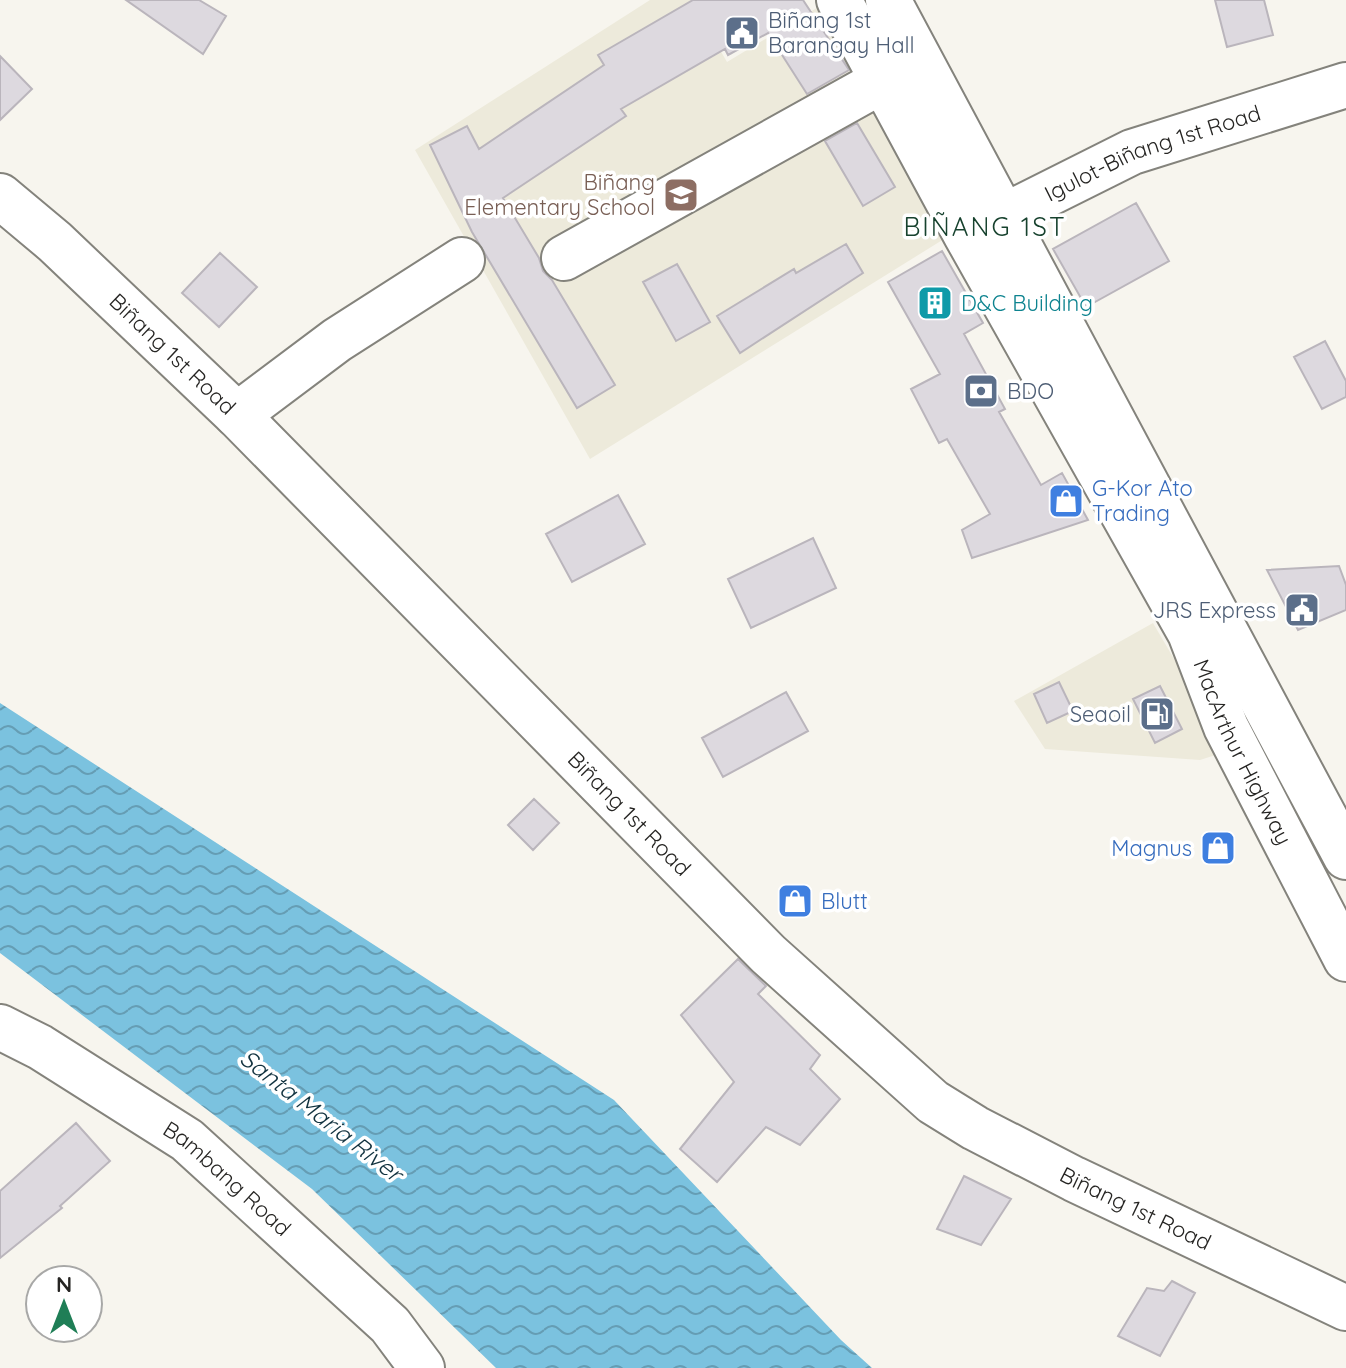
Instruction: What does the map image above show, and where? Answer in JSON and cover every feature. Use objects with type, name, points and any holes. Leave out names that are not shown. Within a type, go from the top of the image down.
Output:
[{"type":"main road","name":"MacArthur Highway","points":[[839,0],[882,81],[984,225],[1346,857]]},
{"type":"main road","name":"MacArthur Highway","points":[[888,0],[984,225],[1190,633],[1226,727],[1346,959]]},
{"type":"main road","points":[[564,258],[882,81]]},
{"type":"main road","name":"Igulot-Biñang 1st Road","points":[[984,225],[1132,152],[1346,85]]},
{"type":"main road","name":"Biñang 1st Road","points":[[0,196],[55,242],[237,415],[768,954],[933,1102],[975,1128],[1074,1179],[1346,1308]]},
{"type":"main road","points":[[237,415],[337,340],[462,260]]},
{"type":"main road","name":"Bambang Road","points":[[0,1027],[40,1047],[187,1140],[390,1325],[422,1368]]},
{"type":"shaded area","name":"Biñang Elementary School","points":[[650,0],[691,0],[727,62],[825,3],[944,239],[590,459],[415,150]]},
{"type":"shaded area","points":[[1153,623],[1228,751],[1200,760],[1045,749],[1014,701]]},
{"type":"water","name":"Santa Maria River","points":[[0,703],[614,1100],[841,1340],[872,1368],[496,1368],[312,1189],[0,953]]},
{"type":"building","points":[[126,0],[199,0],[226,16],[203,54]]},
{"type":"building","points":[[693,0],[803,0],[849,70],[807,94],[768,33],[728,55],[725,49],[621,109],[626,116],[503,198],[539,258],[543,271],[552,280],[615,385],[577,408],[472,232],[430,145],[467,126],[479,149],[604,65],[598,55]]},
{"type":"building","points":[[1215,0],[1264,0],[1273,35],[1227,47]]},
{"type":"building","points":[[0,56],[32,89],[0,120]]},
{"type":"building","points":[[857,123],[895,187],[863,206],[825,141]]},
{"type":"building","points":[[1136,203],[1169,261],[1086,307],[1053,249]]},
{"type":"building","points":[[846,244],[863,273],[740,353],[717,316],[794,269],[796,273]]},
{"type":"building","points":[[942,251],[983,323],[964,334],[1005,409],[999,412],[1041,485],[1062,473],[1088,520],[972,558],[962,530],[990,514],[947,439],[939,443],[911,389],[940,374],[888,282]]},
{"type":"building","points":[[220,253],[257,287],[219,327],[182,293]]},
{"type":"building","points":[[677,264],[710,322],[676,341],[643,282]]},
{"type":"building","points":[[1325,341],[1346,381],[1346,397],[1322,409],[1294,357]]},
{"type":"building","points":[[618,495],[645,544],[572,582],[546,534]]},
{"type":"building","points":[[813,538],[836,588],[751,628],[728,579]]},
{"type":"building","points":[[1339,566],[1346,585],[1346,610],[1298,630],[1267,570]]},
{"type":"building","points":[[1059,682],[1073,711],[1047,723],[1034,694]]},
{"type":"building","name":"Seaoil","points":[[1160,686],[1182,729],[1155,743],[1133,699]]},
{"type":"building","points":[[786,692],[808,731],[723,777],[702,738]]},
{"type":"building","points":[[534,799],[559,823],[533,850],[508,825]]},
{"type":"building","points":[[738,959],[766,986],[758,994],[820,1055],[810,1069],[840,1099],[800,1145],[766,1127],[717,1182],[680,1149],[734,1082],[681,1015]]},
{"type":"building","points":[[76,1123],[110,1161],[60,1206],[62,1208],[0,1258],[0,1191]]},
{"type":"building","points":[[964,1176],[1011,1199],[981,1245],[937,1229]]},
{"type":"building","points":[[1172,1281],[1195,1293],[1160,1356],[1118,1336],[1147,1288],[1164,1291]]},
{"type":"place","name":"Biñang 1st Barangay Hall","points":[[742,33]]},
{"type":"place","name":"Biñang Elementary School","points":[[681,195]]},
{"type":"place","name":"D&C Building","points":[[935,303]]},
{"type":"place","name":"BDO","points":[[981,391]]},
{"type":"place","name":"G-Kor Ato Trading","points":[[1066,501]]},
{"type":"place","name":"JRS Express","points":[[1302,610]]},
{"type":"place","name":"Seaoil","points":[[1157,714]]},
{"type":"place","name":"Magnus","points":[[1218,848]]},
{"type":"place","name":"Blutt","points":[[795,901]]},
{"type":"district","name":"BIÑANG 1ST","points":[[985,227]]}]
